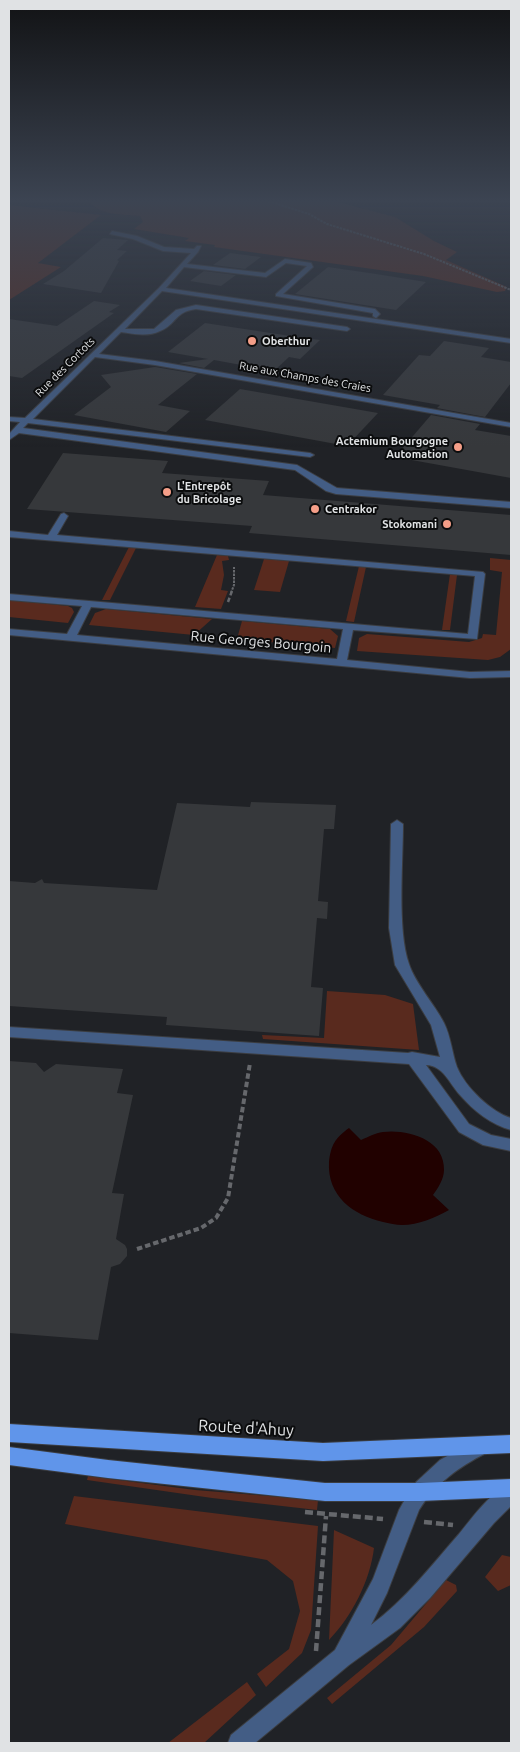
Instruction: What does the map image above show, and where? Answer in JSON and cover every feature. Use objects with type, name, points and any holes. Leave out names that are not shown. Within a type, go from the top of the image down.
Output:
[{"type":"main road","name":"Route d'Ahuy","points":[[9,1433],[323,1452],[511,1444]]},
{"type":"main road","points":[[9,1456],[99,1468],[325,1492],[420,1492],[511,1488]]},
{"type":"street","name":"Rue des Cortots","points":[[9,438],[166,283]]},
{"type":"street","points":[[292,283],[278,295],[375,311],[377,314],[373,320]]},
{"type":"street","points":[[161,289],[511,341]]},
{"type":"street","points":[[118,330],[148,332],[160,329],[178,310],[196,307],[347,329]]},
{"type":"street","name":"Rue aux Champs des Craies","points":[[94,355],[155,363],[511,425]]},
{"type":"street","points":[[11,419],[310,455]]},
{"type":"street","points":[[18,430],[297,468],[329,489],[336,491],[511,505]]},
{"type":"street","points":[[51,538],[64,516]]},
{"type":"street","points":[[9,534],[480,574],[472,638],[9,597]]},
{"type":"street","points":[[70,639],[88,604]]},
{"type":"street","points":[[342,663],[349,627]]},
{"type":"street","name":"Rue Georges Bourgoin","points":[[9,632],[470,675],[511,674]]},
{"type":"street","points":[[397,824],[396,928],[402,965],[438,1025],[451,1070],[464,1090],[498,1120],[511,1124]]},
{"type":"street","points":[[9,1032],[412,1058],[434,1060],[451,1070]]},
{"type":"street","points":[[412,1058],[464,1128],[488,1141],[511,1145]]},
{"type":"street","name":"Route d'Ahuy","points":[[342,1658],[380,1586],[405,1520],[420,1492],[428,1481],[446,1467],[481,1446]]},
{"type":"street","points":[[240,1743],[342,1658],[399,1615],[423,1591],[486,1516],[511,1493]]},
{"type":"path","points":[[494,283],[511,290]]},
{"type":"path","points":[[137,1249],[201,1228],[216,1218],[228,1198],[252,1047]]},
{"type":"path","points":[[314,1683],[324,1558],[327,1501],[325,1492]]},
{"type":"shaded area","points":[[9,283],[36,283],[9,300]]},
{"type":"shaded area","points":[[454,283],[497,283],[507,287],[505,291],[497,292]]},
{"type":"shaded area","points":[[129,547],[136,548],[110,600],[102,600]]},
{"type":"shaded area","points":[[217,555],[228,556],[229,560],[222,561],[224,575],[221,590],[228,591],[221,609],[195,607]]},
{"type":"shaded area","points":[[490,558],[511,560],[511,649],[500,657],[488,660],[357,651],[359,638],[367,634],[469,642],[482,638],[483,634],[496,635],[502,572],[490,570]]},
{"type":"shaded area","points":[[264,559],[289,561],[280,592],[254,590]]},
{"type":"shaded area","points":[[359,566],[366,567],[354,622],[346,621]]},
{"type":"shaded area","points":[[450,574],[457,575],[450,630],[442,630]]},
{"type":"shaded area","points":[[9,600],[68,606],[74,612],[68,623],[9,617]]},
{"type":"shaded area","points":[[106,609],[212,619],[194,635],[89,625],[95,613]]},
{"type":"shaded area","points":[[242,621],[330,629],[338,636],[335,648],[237,639]]},
{"type":"shaded area","points":[[327,991],[385,995],[413,1004],[419,1050],[263,1039],[262,1035],[324,1038]]},
{"type":"shaded area","points":[[349,1128],[361,1140],[377,1133],[403,1132],[423,1138],[431,1144],[443,1159],[444,1170],[442,1180],[433,1195],[449,1210],[414,1224],[402,1225],[372,1219],[352,1209],[337,1194],[332,1185],[329,1162],[334,1142]]},
{"type":"shaded area","points":[[88,1476],[195,1490],[318,1500],[317,1510],[212,1498],[87,1480]]},
{"type":"shaded area","points":[[74,1496],[318,1526],[311,1630],[302,1653],[266,1687],[257,1674],[289,1649],[300,1611],[293,1581],[267,1560],[65,1524]]},
{"type":"shaded area","points":[[334,1530],[374,1548],[369,1573],[359,1597],[345,1620],[329,1640]]},
{"type":"shaded area","points":[[502,1555],[511,1557],[511,1585],[498,1591],[485,1577]]},
{"type":"shaded area","points":[[446,1580],[456,1585],[457,1591],[424,1627],[332,1704],[327,1698],[391,1645]]},
{"type":"shaded area","points":[[247,1682],[256,1695],[204,1743],[168,1743]]},
{"type":"building","points":[[45,283],[107,283],[101,293],[43,284]]},
{"type":"building","points":[[201,283],[225,283],[221,286]]},
{"type":"building","points":[[309,283],[425,283],[396,310],[295,294]]},
{"type":"building","points":[[94,301],[120,305],[109,312],[114,313],[22,378],[9,376],[9,319],[57,326]]},
{"type":"building","name":"Oberthur","points":[[205,323],[320,340],[300,359],[289,357],[274,371],[214,360],[204,368],[179,363],[208,359],[168,352]]},
{"type":"building","points":[[444,341],[489,348],[481,357],[511,362],[511,383],[485,417],[437,408],[440,405],[383,395],[419,355],[430,356]]},
{"type":"building","points":[[155,367],[197,374],[158,405],[190,411],[166,432],[74,415],[111,387],[101,375]]},
{"type":"building","points":[[240,389],[378,413],[347,446],[205,420]]},
{"type":"building","name":"Actemium Bourgogne Automation","points":[[431,415],[480,424],[475,430],[511,436],[511,478],[395,457]]},
{"type":"building","points":[[63,453],[168,461],[162,473],[269,481],[263,495],[511,515],[511,555],[249,533],[252,526],[27,509]]},
{"type":"building","points":[[251,802],[336,805],[334,829],[324,829],[318,901],[328,902],[327,919],[317,918],[311,987],[323,988],[319,1036],[166,1025],[167,1017],[9,1006],[9,881],[35,883],[42,879],[44,883],[157,890],[177,803],[250,807]]},
{"type":"building","points":[[9,1061],[36,1063],[44,1072],[56,1064],[123,1069],[117,1093],[133,1095],[112,1193],[124,1194],[116,1239],[125,1245],[127,1256],[120,1264],[111,1267],[98,1340],[9,1333]]},
{"type":"place","name":"Oberthur","points":[[252,341]]},
{"type":"place","name":"Actemium Bourgogne Automation","points":[[458,447]]},
{"type":"place","name":"L'Entrepôt du Bricolage","points":[[167,492]]},
{"type":"place","name":"Centrakor","points":[[315,509]]},
{"type":"place","name":"Stokomani","points":[[447,524]]}]
